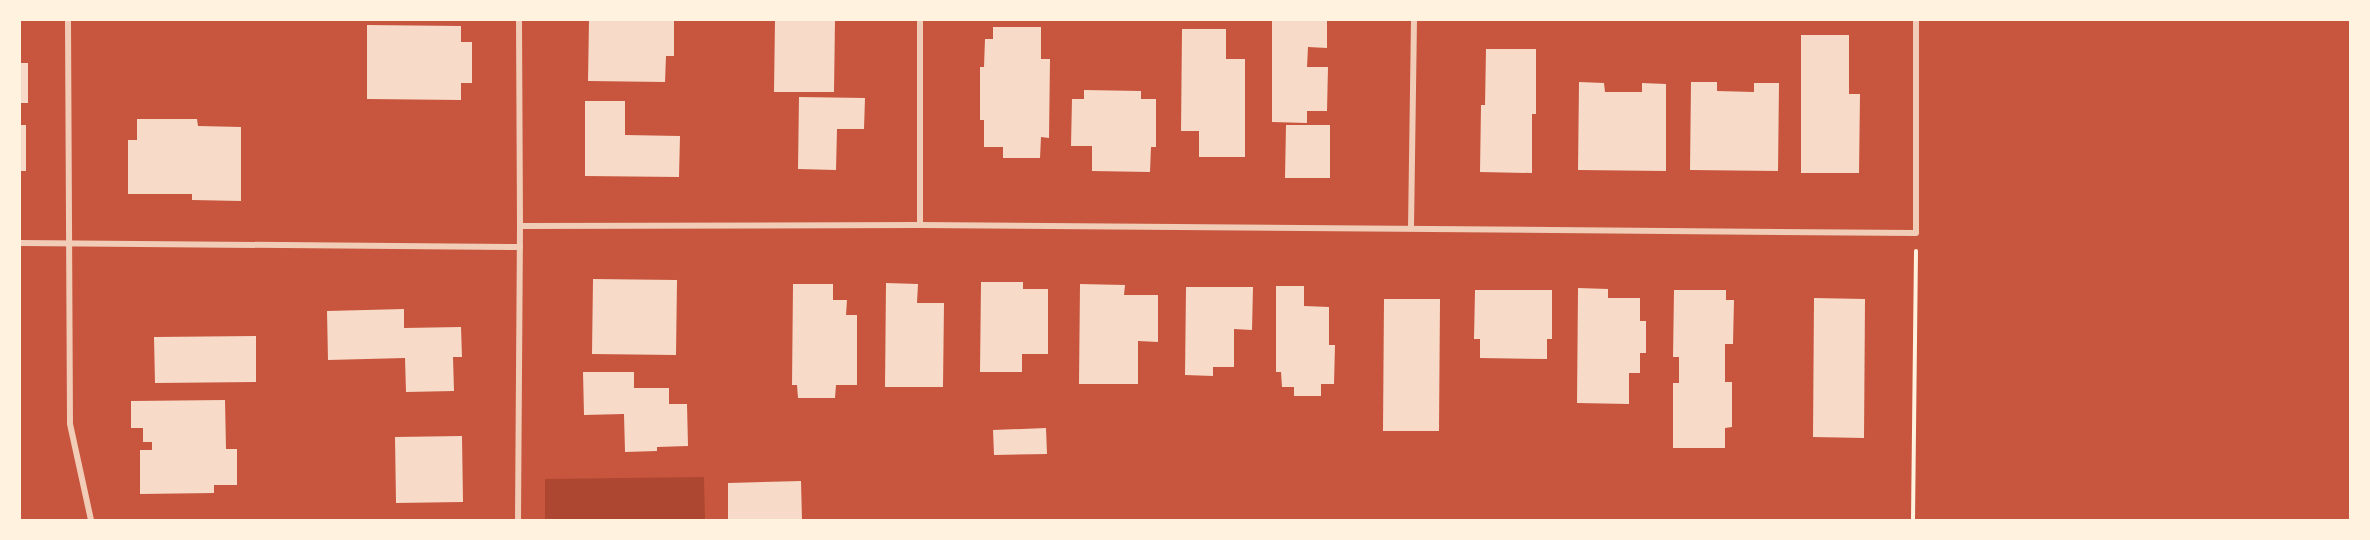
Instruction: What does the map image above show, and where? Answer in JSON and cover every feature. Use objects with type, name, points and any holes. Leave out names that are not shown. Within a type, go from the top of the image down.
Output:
[{"type":"street","points":[[68,20],[70,424],[91,520]]},
{"type":"street","points":[[518,520],[519,20]]},
{"type":"street","points":[[920,20],[920,225]]},
{"type":"street","points":[[1411,228],[1414,20]]},
{"type":"street","points":[[520,226],[920,225],[1916,233],[1916,20]]},
{"type":"street","points":[[20,243],[520,247]]},
{"type":"path","points":[[1913,520],[1916,233]]},
{"type":"shaded area","points":[[704,477],[705,520],[545,520],[545,479]]},
{"type":"building","points":[[589,20],[674,20],[674,56],[666,56],[665,82],[588,81]]},
{"type":"building","points":[[775,20],[835,20],[834,92],[774,92]]},
{"type":"building","points":[[1272,20],[1327,20],[1327,48],[1308,47],[1307,67],[1328,67],[1327,111],[1307,111],[1307,123],[1272,122]]},
{"type":"building","points":[[367,25],[461,26],[461,42],[472,42],[472,83],[461,83],[461,100],[367,99]]},
{"type":"building","points":[[993,27],[1041,27],[1041,59],[1050,59],[1049,138],[1041,137],[1040,158],[1003,158],[1003,147],[984,147],[984,120],[980,120],[980,67],[984,67],[985,39],[993,39]]},
{"type":"building","points":[[1182,29],[1226,29],[1226,59],[1245,59],[1245,157],[1199,157],[1199,131],[1181,131]]},
{"type":"building","points":[[1801,35],[1849,35],[1849,94],[1860,94],[1859,173],[1801,173]]},
{"type":"building","points":[[1486,49],[1536,49],[1536,114],[1532,114],[1532,173],[1480,172],[1481,105],[1485,105]]},
{"type":"building","points":[[20,63],[28,63],[28,103],[20,103]]},
{"type":"building","points":[[1579,82],[1604,83],[1605,92],[1642,92],[1642,83],[1666,84],[1666,171],[1578,170]]},
{"type":"building","points":[[1691,82],[1717,82],[1717,91],[1754,92],[1754,83],[1779,83],[1778,171],[1690,170]]},
{"type":"building","points":[[1084,90],[1141,91],[1141,99],[1156,99],[1156,147],[1151,147],[1150,172],[1092,171],[1092,146],[1071,146],[1072,99],[1084,99]]},
{"type":"building","points":[[799,97],[865,98],[864,129],[837,129],[836,170],[798,169]]},
{"type":"building","points":[[585,101],[625,101],[625,135],[680,136],[679,177],[585,176]]},
{"type":"building","points":[[137,119],[197,119],[198,126],[241,127],[241,201],[192,200],[192,194],[128,194],[128,140],[137,140]]},
{"type":"building","points":[[20,125],[26,125],[26,171],[20,171]]},
{"type":"building","points":[[1286,125],[1330,125],[1330,178],[1285,178]]},
{"type":"building","points":[[593,279],[677,280],[676,355],[592,354]]},
{"type":"building","points":[[981,282],[1023,282],[1023,289],[1048,289],[1048,354],[1022,354],[1022,372],[980,372]]},
{"type":"building","points":[[886,283],[918,284],[917,303],[944,303],[943,387],[885,387]]},
{"type":"building","points":[[793,284],[833,284],[833,300],[847,300],[846,315],[857,315],[857,385],[836,385],[835,398],[798,398],[797,385],[792,385]]},
{"type":"building","points":[[1080,284],[1125,285],[1124,295],[1158,295],[1158,342],[1138,341],[1138,384],[1079,384]]},
{"type":"building","points":[[1276,286],[1304,286],[1304,306],[1329,307],[1329,345],[1335,345],[1334,384],[1321,384],[1321,396],[1294,396],[1294,387],[1282,387],[1281,372],[1276,372]]},
{"type":"building","points":[[1186,287],[1253,287],[1252,330],[1234,329],[1234,367],[1213,367],[1213,376],[1185,375]]},
{"type":"building","points":[[1578,288],[1608,289],[1608,298],[1640,298],[1640,321],[1646,321],[1646,353],[1640,353],[1640,373],[1629,373],[1629,404],[1577,403]]},
{"type":"building","points":[[1475,290],[1552,290],[1552,339],[1547,339],[1547,359],[1480,358],[1480,339],[1474,339]]},
{"type":"building","points":[[1674,290],[1726,290],[1726,300],[1734,300],[1733,344],[1725,344],[1725,382],[1732,382],[1732,427],[1725,428],[1725,448],[1673,448],[1673,383],[1679,383],[1679,357],[1673,357]]},
{"type":"building","points":[[1814,298],[1865,299],[1864,438],[1813,437]]},
{"type":"building","points":[[1384,299],[1440,299],[1439,431],[1383,431]]},
{"type":"building","points":[[404,309],[404,328],[461,327],[462,357],[453,357],[454,391],[406,392],[405,358],[328,360],[327,311]]},
{"type":"building","points":[[256,336],[256,382],[155,383],[154,337]]},
{"type":"building","points":[[583,372],[634,372],[634,388],[669,388],[669,404],[687,404],[688,446],[657,447],[657,451],[625,452],[624,414],[584,415]]},
{"type":"building","points":[[225,400],[226,449],[237,449],[237,485],[214,485],[214,493],[140,494],[140,450],[152,450],[152,442],[143,442],[143,428],[131,428],[131,401]]},
{"type":"building","points":[[1046,428],[1047,454],[994,455],[993,430]]},
{"type":"building","points":[[462,436],[463,502],[396,503],[395,437]]},
{"type":"building","points":[[801,481],[802,520],[728,520],[728,483]]}]
